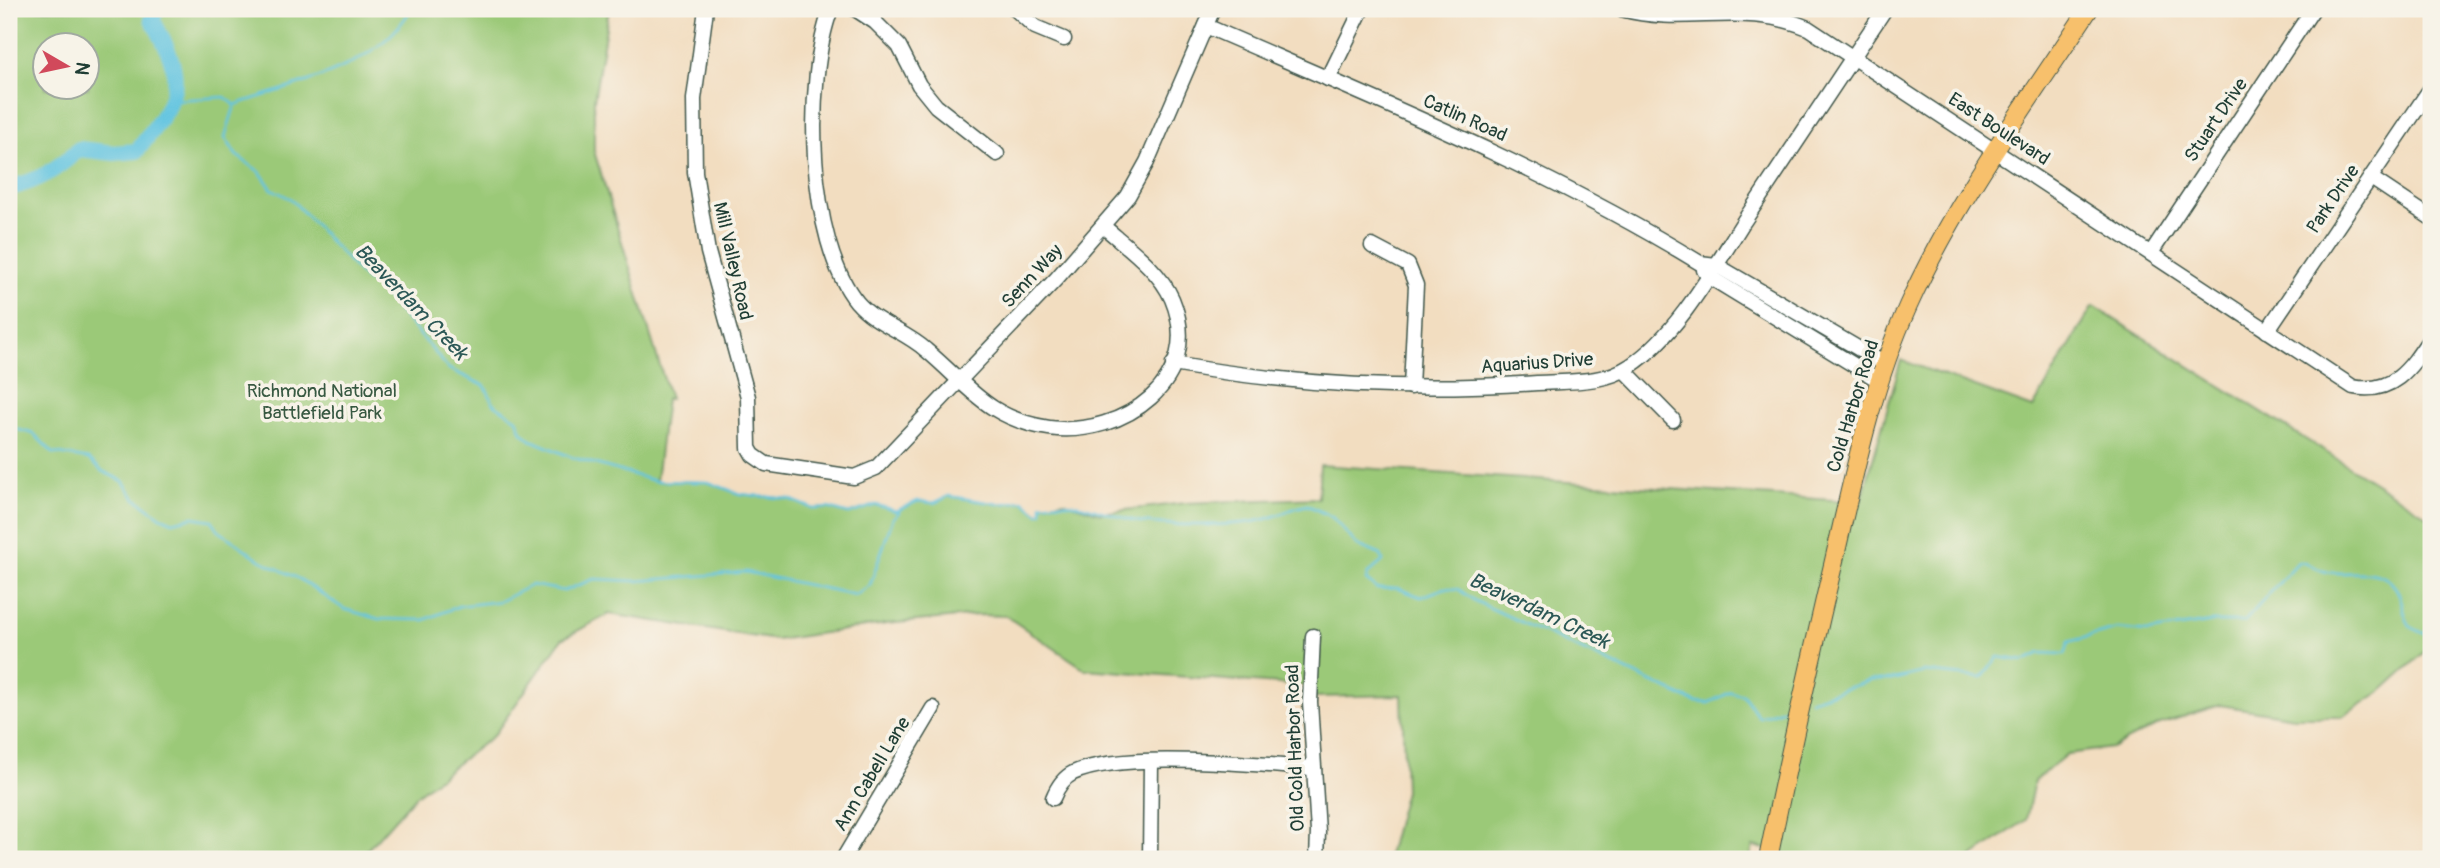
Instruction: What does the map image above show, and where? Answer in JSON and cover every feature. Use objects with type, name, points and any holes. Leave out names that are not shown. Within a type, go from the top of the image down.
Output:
[{"type":"main road","name":"Cold Harbor Road","points":[[1768,859],[1847,502],[1882,372],[1923,274],[1996,150],[2090,9]]},
{"type":"street","name":"Mill Valley Road","points":[[706,9],[694,99],[695,172],[708,253],[748,397],[749,448],[758,460],[766,464],[814,471]]},
{"type":"street","points":[[831,9],[817,64],[814,135],[824,216],[841,274],[862,308],[885,325],[916,342],[985,404],[1015,420],[1051,428],[1081,428],[1117,419],[1147,402],[1164,384],[1173,364],[1179,328],[1166,288],[1103,226]]},
{"type":"street","points":[[855,9],[876,22],[893,40],[936,106],[997,154]]},
{"type":"street","points":[[1015,9],[1035,27],[1064,38]]},
{"type":"street","points":[[1206,26],[1213,9]]},
{"type":"street","points":[[1328,79],[1362,9]]},
{"type":"street","name":"East Boulevard","points":[[1622,9],[1655,14],[1742,10],[1775,15],[1808,28],[2353,387],[2384,387],[2409,369],[2431,337]]},
{"type":"street","name":"Aquarius Drive","points":[[1173,364],[1256,379],[1379,388],[1473,387],[1596,379],[1624,370],[1656,344],[1885,9]]},
{"type":"street","name":"Stuart Drive","points":[[2151,253],[2313,9]]},
{"type":"street","name":"Senn Way","points":[[814,471],[854,477],[870,472],[1103,226],[1138,180],[1206,26]]},
{"type":"street","name":"Catlin Road","points":[[1206,26],[1480,144],[1542,175],[1708,268],[1882,372]]},
{"type":"street","name":"Park Drive","points":[[2267,331],[2431,88]]},
{"type":"street","points":[[2371,178],[2431,218]]},
{"type":"street","points":[[1372,246],[1408,265],[1416,285],[1410,387]]},
{"type":"street","points":[[1624,370],[1673,420]]},
{"type":"street","name":"Old Cold Harbor Road","points":[[1313,636],[1310,702],[1318,832],[1317,859]]},
{"type":"street","name":"Ann Cabell Lane","points":[[843,859],[933,708]]},
{"type":"street","points":[[1150,859],[1151,762]]},
{"type":"street","points":[[1053,798],[1059,785],[1077,772],[1109,765],[1217,762],[1314,768]]},
{"type":"green space","name":"Richmond National Battlefield Park","points":[[9,9],[609,9],[594,100],[594,151],[670,399],[666,399],[656,481],[708,482],[740,494],[789,499],[814,509],[828,508],[848,514],[876,505],[896,511],[918,501],[934,503],[949,496],[999,504],[1024,501],[1039,513],[1042,511],[1042,504],[1063,501],[1100,513],[1185,503],[1318,498],[1320,465],[1861,502],[1901,360],[2033,408],[2093,306],[2431,518],[2431,646],[2383,690],[2342,717],[2294,717],[2220,705],[2160,724],[2112,748],[2067,754],[2034,781],[2026,820],[1969,859],[1805,859],[1753,846],[1750,859],[1387,859],[1405,791],[1402,695],[1315,697],[1305,686],[1085,669],[1006,616],[978,615],[886,624],[776,640],[609,614],[562,639],[494,735],[415,796],[359,859],[9,859]]},
{"type":"waterway","points":[[9,188],[47,174],[79,149],[114,153],[137,151],[163,116],[174,88],[171,59],[152,19],[157,9]]},
{"type":"waterway","points":[[235,105],[309,81],[356,60],[378,46],[396,29],[411,9]]},
{"type":"waterway","name":"Beaverdam Creek","points":[[174,100],[225,97],[235,105],[225,137],[236,155],[260,172],[272,189],[291,199],[366,280],[376,284],[449,369],[485,386],[494,404],[517,419],[522,432],[531,440],[571,457],[655,481],[708,482],[740,494],[789,499],[814,509],[828,508],[849,514],[876,505],[896,511],[918,501],[934,503],[949,496],[999,504],[1024,501],[1038,513],[1042,512],[1042,504],[1067,503],[1141,522],[1204,525],[1253,522],[1307,505],[1332,517],[1357,545],[1381,555],[1383,561],[1368,574],[1366,580],[1377,589],[1397,588],[1421,597],[1445,588],[1458,589],[1475,601],[1695,702],[1708,703],[1731,692],[1743,695],[1759,717],[1793,706]]},
{"type":"waterway","points":[[9,409],[11,424],[16,429],[34,434],[53,453],[89,459],[102,471],[123,481],[134,497],[161,517],[173,522],[193,517],[212,520],[219,531],[262,561],[301,580],[344,609],[379,619],[424,620],[459,606],[500,601],[532,585],[564,591],[594,579],[636,581],[746,572],[856,595],[870,585],[893,518],[899,512]]},
{"type":"waterway","name":"Beaverdam Creek","points":[[1810,700],[1872,680],[1891,680],[1924,672],[1982,678],[1998,657],[2024,661],[2040,653],[2065,654],[2069,642],[2117,629],[2148,632],[2212,622],[2244,622],[2298,562],[2328,572],[2373,574],[2389,580],[2398,592],[2411,627],[2423,633],[2431,633]]}]
